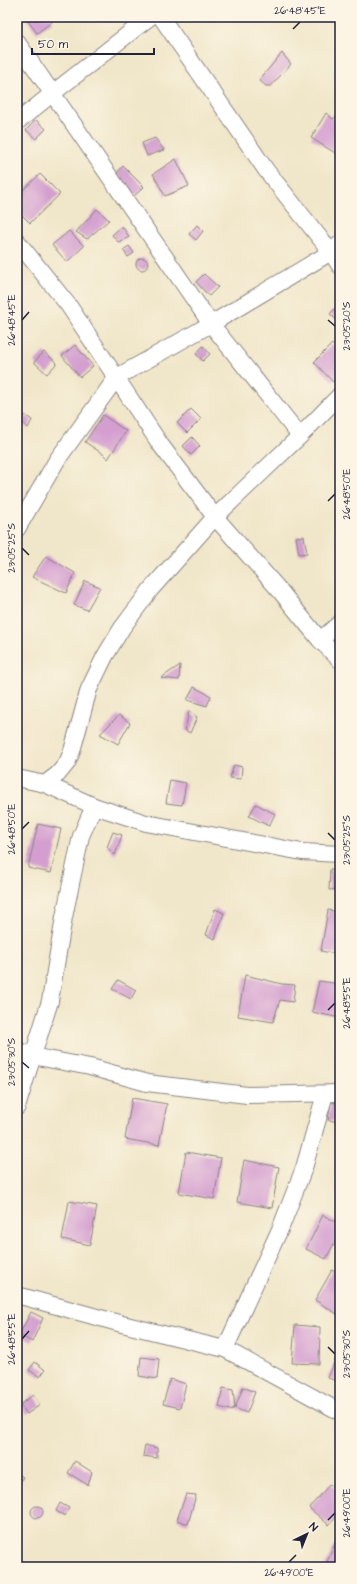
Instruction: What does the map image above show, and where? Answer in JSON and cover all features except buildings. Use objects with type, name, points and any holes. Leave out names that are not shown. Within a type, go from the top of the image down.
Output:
[{"type":"street","points":[[17,122],[150,17]]},
{"type":"street","points":[[161,17],[266,170],[335,248],[340,266]]},
{"type":"street","points":[[17,42],[211,324],[300,436]]},
{"type":"street","points":[[17,241],[69,306],[160,444],[215,517],[281,592],[320,640],[340,660]]},
{"type":"street","points":[[17,529],[57,460],[117,377],[211,324],[335,248]]},
{"type":"street","points":[[45,784],[58,774],[67,763],[72,751],[89,689],[105,656],[122,628],[151,589],[215,517],[300,436],[340,395]]},
{"type":"street","points":[[320,640],[340,623]]},
{"type":"street","points":[[17,778],[45,784],[94,806],[146,823],[302,852],[340,854]]},
{"type":"street","points":[[17,1107],[50,1001],[64,917],[81,836],[94,806]]},
{"type":"street","points":[[17,1050],[32,1056],[90,1067],[147,1083],[247,1095],[332,1094],[281,1227],[225,1349]]},
{"type":"street","points":[[17,1295],[122,1324],[225,1349],[340,1412]]}]
